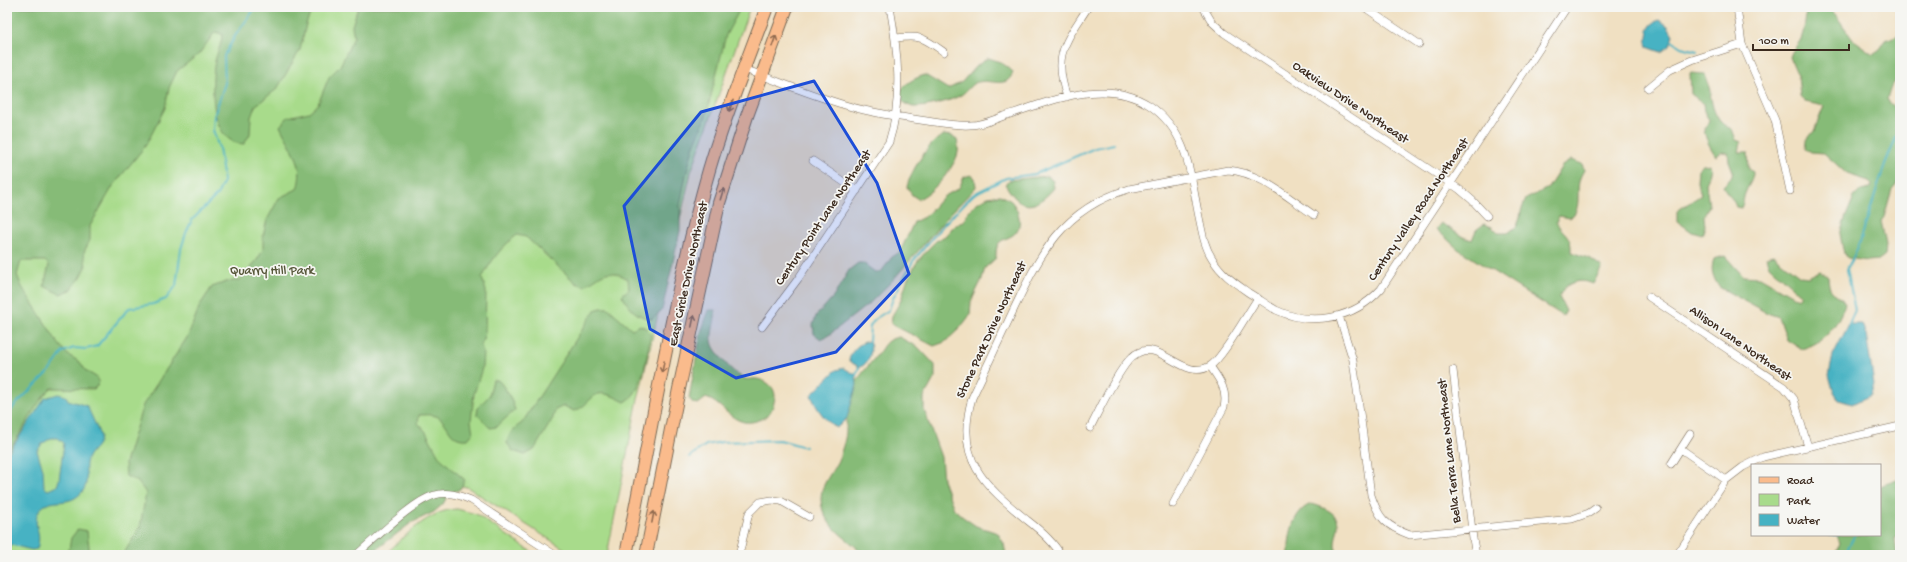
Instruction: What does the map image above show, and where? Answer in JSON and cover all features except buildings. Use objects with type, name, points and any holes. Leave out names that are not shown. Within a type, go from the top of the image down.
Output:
[{"type":"main road","name":"East Circle Drive Northeast","points":[[626,555],[690,241],[709,169],[767,7]]},
{"type":"main road","name":"East Circle Drive Northeast","points":[[646,555],[708,245],[730,166],[787,7]]},
{"type":"street","name":"Century Point Lane Northeast","points":[[762,327],[798,279],[889,142],[895,117],[899,87],[896,38],[890,7]]},
{"type":"street","points":[[1067,97],[1061,81],[1061,55],[1068,39],[1088,7]]},
{"type":"street","name":"Oakview Drive Northeast","points":[[1203,7],[1212,22],[1224,33],[1451,184],[1472,200],[1487,216]]},
{"type":"street","points":[[1364,7],[1419,44]]},
{"type":"street","name":"Century Valley Road Northeast","points":[[744,69],[846,105],[895,117],[972,125],[1067,97],[1088,93],[1110,91],[1132,97],[1150,106],[1170,124],[1179,137],[1186,154],[1203,237],[1211,258],[1231,280],[1274,309],[1294,316],[1316,319],[1339,316],[1367,303],[1381,289],[1567,7]]},
{"type":"street","points":[[1737,7],[1742,44],[1775,120],[1790,191]]},
{"type":"street","points":[[896,38],[913,36],[924,39],[944,52]]},
{"type":"street","points":[[1648,88],[1670,70],[1692,60],[1742,44]]},
{"type":"street","points":[[813,161],[857,191]]},
{"type":"street","name":"Stone Park Drive Northeast","points":[[1061,555],[1046,536],[998,496],[980,475],[971,457],[966,434],[969,408],[972,398],[1033,269],[1048,244],[1068,222],[1089,206],[1114,194],[1228,170],[1244,172],[1259,179],[1314,215]]},
{"type":"street","name":"Allison Lane Northeast","points":[[1649,297],[1784,387],[1794,399],[1808,447]]},
{"type":"street","points":[[1090,428],[1124,367],[1137,353],[1145,350],[1153,350],[1184,367],[1193,369],[1210,366],[1220,355],[1258,298]]},
{"type":"street","points":[[1339,316],[1353,360],[1371,495],[1376,512],[1383,521],[1394,529],[1410,535],[1572,518],[1589,513],[1596,508]]},
{"type":"street","points":[[1172,504],[1224,407],[1226,397],[1224,390],[1210,366]]},
{"type":"street","name":"Bella Terra Lane Northeast","points":[[1453,370],[1476,555]]},
{"type":"street","points":[[1677,555],[1726,480],[1739,469],[1763,457],[1900,426]]},
{"type":"street","points":[[1671,464],[1690,434]]},
{"type":"street","points":[[1681,449],[1726,480]]},
{"type":"street","points":[[356,555],[413,506],[426,498],[442,493],[456,495],[470,500],[555,555]]},
{"type":"street","points":[[739,555],[749,513],[760,502],[772,500],[781,501],[808,517]]},
{"type":"highlighted area","points":[[814,81],[877,183],[909,274],[836,352],[736,378],[650,329],[624,206],[701,112]]},
{"type":"green space","name":"Quarry Hill Park","points":[[7,7],[750,7],[691,172],[637,404],[607,555],[574,555],[467,487],[450,484],[343,555],[7,555]]},
{"type":"green space","points":[[7,7],[313,7],[306,24],[300,50],[277,89],[255,106],[251,117],[250,134],[244,144],[233,142],[225,135],[219,126],[213,101],[213,77],[222,34],[215,32],[199,54],[177,71],[169,88],[165,108],[146,145],[113,186],[90,226],[90,240],[84,252],[86,267],[81,277],[71,290],[60,294],[44,286],[49,265],[45,261],[21,261],[17,275],[22,287],[58,343],[68,355],[80,362],[86,371],[96,377],[99,383],[94,389],[51,388],[38,403],[19,436],[7,452]]},
{"type":"green space","points":[[358,7],[741,7],[726,35],[706,116],[693,148],[680,206],[680,231],[662,310],[652,319],[637,314],[627,304],[622,295],[629,289],[628,279],[614,273],[605,274],[584,286],[576,283],[526,237],[517,235],[506,244],[497,255],[482,278],[486,291],[485,333],[481,345],[483,354],[482,368],[474,394],[471,421],[473,433],[468,439],[461,439],[456,437],[441,419],[436,416],[419,415],[418,423],[426,432],[440,458],[465,480],[460,489],[448,495],[443,504],[434,512],[411,523],[369,555],[123,555],[140,527],[146,493],[138,482],[126,476],[125,463],[143,405],[188,336],[200,305],[212,287],[226,282],[240,280],[257,260],[263,250],[263,236],[267,220],[279,198],[297,189],[300,171],[298,163],[296,156],[280,126],[288,117],[309,112],[318,104],[329,77],[340,66],[354,37],[352,26]]},
{"type":"green space","points":[[1800,7],[1827,7],[1835,14],[1853,40],[1873,54],[1880,49],[1886,40],[1900,34],[1900,75],[1891,87],[1887,99],[1891,105],[1900,111],[1900,180],[1892,189],[1884,217],[1881,221],[1886,245],[1885,256],[1880,260],[1867,261],[1848,258],[1844,255],[1840,234],[1854,197],[1861,190],[1870,188],[1872,185],[1869,181],[1847,174],[1824,153],[1811,152],[1805,148],[1806,141],[1814,131],[1824,106],[1805,102],[1800,96],[1798,76],[1790,57],[1800,41],[1804,28],[1806,15]]},
{"type":"green space","points":[[988,58],[1001,63],[1013,72],[1007,81],[986,81],[975,83],[971,85],[963,94],[957,97],[945,102],[931,105],[913,107],[902,101],[900,91],[905,85],[915,79],[925,75],[948,89],[962,82],[975,67]]},
{"type":"green space","points":[[1690,73],[1705,74],[1717,117],[1723,124],[1732,129],[1736,140],[1741,142],[1739,152],[1748,152],[1749,169],[1753,172],[1753,175],[1745,193],[1741,208],[1736,207],[1723,186],[1731,178],[1733,171],[1728,153],[1722,152],[1716,156],[1708,143],[1704,128],[1710,121],[1704,112],[1703,103],[1691,94]]},
{"type":"green space","points":[[944,135],[952,136],[957,140],[957,156],[951,168],[941,181],[929,192],[918,199],[912,195],[907,187],[912,173],[921,157],[933,143]]},
{"type":"green space","points":[[1571,160],[1582,164],[1584,170],[1580,177],[1578,205],[1574,214],[1570,218],[1559,216],[1556,222],[1569,238],[1571,252],[1591,259],[1602,267],[1593,284],[1583,281],[1573,283],[1565,288],[1559,297],[1566,311],[1563,316],[1458,249],[1436,229],[1441,223],[1463,237],[1472,240],[1476,230],[1484,224],[1492,227],[1498,233],[1508,233],[1517,226],[1526,199],[1548,188],[1562,166]]},
{"type":"green space","points":[[1710,164],[1711,169],[1706,184],[1709,206],[1704,216],[1705,226],[1702,235],[1692,232],[1677,221],[1677,211],[1701,195],[1697,182],[1698,169],[1703,165]]},
{"type":"green space","points":[[971,175],[975,178],[976,187],[951,213],[892,281],[871,302],[829,335],[821,339],[814,334],[813,325],[816,316],[834,296],[849,270],[858,263],[863,263],[875,272],[881,272],[892,257],[900,252],[914,222],[926,216],[943,197],[959,188],[964,177]]},
{"type":"green space","points":[[1047,176],[1053,181],[1054,188],[1047,196],[1034,204],[1028,205],[1022,203],[1011,193],[1005,184],[1010,180]]},
{"type":"green space","points":[[1000,195],[1011,201],[1014,205],[1019,218],[1018,228],[1013,235],[1002,240],[998,245],[996,250],[996,258],[985,268],[982,279],[971,302],[970,315],[960,328],[945,342],[934,346],[891,324],[892,316],[901,300],[907,280],[917,262],[936,241],[945,236],[954,226],[964,221],[968,212],[975,204],[988,197]]},
{"type":"green space","points":[[1773,255],[1800,276],[1808,277],[1820,271],[1828,276],[1830,288],[1842,299],[1845,304],[1834,326],[1817,343],[1801,349],[1787,340],[1779,317],[1767,313],[1719,287],[1714,277],[1712,267],[1714,259],[1725,256],[1743,276],[1760,277],[1798,299],[1801,295],[1769,266],[1766,257]]},
{"type":"green space","points":[[608,308],[632,329],[640,325],[646,328],[651,335],[643,372],[636,390],[625,402],[613,396],[600,394],[596,395],[577,410],[574,411],[564,406],[555,410],[553,418],[534,450],[525,455],[513,451],[507,443],[510,434],[522,423],[595,310]]},
{"type":"green space","points":[[709,310],[715,310],[712,339],[715,349],[722,359],[734,372],[744,379],[761,380],[769,384],[774,390],[775,398],[771,411],[765,417],[757,421],[744,422],[734,418],[716,403],[706,398],[698,404],[693,403],[689,398],[701,332]]},
{"type":"green space","points":[[899,337],[918,347],[935,365],[935,377],[924,397],[924,410],[941,457],[943,480],[954,509],[976,526],[998,533],[1004,544],[1006,555],[864,555],[835,530],[826,518],[821,504],[823,487],[838,461],[845,441],[847,410],[851,394],[862,374],[885,343]]},
{"type":"green space","points":[[493,380],[498,380],[504,387],[515,410],[496,427],[490,428],[477,414],[478,407],[489,396]]},
{"type":"green space","points":[[1900,479],[1900,511],[1897,516],[1900,519],[1900,536],[1895,538],[1897,555],[1835,555],[1840,543],[1837,536],[1881,536],[1881,486]]},
{"type":"green space","points":[[1312,504],[1326,509],[1334,515],[1338,521],[1335,541],[1339,555],[1289,555],[1291,532],[1296,518],[1300,512]]},
{"type":"green space","points":[[457,509],[476,514],[536,555],[384,555],[427,519],[436,514]]},
{"type":"green space","points":[[78,529],[87,531],[90,555],[68,555],[71,538]]},
{"type":"water","points":[[1660,20],[1668,26],[1673,35],[1670,46],[1661,52],[1647,47],[1648,30],[1652,24]]},
{"type":"water","points":[[1849,324],[1862,324],[1866,335],[1874,384],[1871,395],[1852,404],[1839,400],[1833,390],[1829,375],[1833,355]]},
{"type":"water","points":[[869,341],[871,349],[865,364],[859,367],[849,361],[851,354],[856,348],[862,343]]},
{"type":"water","points":[[844,368],[856,375],[857,385],[847,418],[837,428],[821,414],[811,395],[836,370]]},
{"type":"water","points":[[58,394],[66,396],[68,400],[87,406],[100,439],[86,462],[86,483],[81,493],[70,500],[46,504],[39,511],[36,524],[39,538],[37,549],[32,550],[7,544],[7,455],[45,398]],"holes":[[[51,438],[58,438],[64,443],[59,480],[57,486],[48,490],[44,487],[43,469],[37,451],[42,444]]]},
{"type":"waterway","points":[[7,418],[14,406],[48,373],[63,352],[74,348],[86,349],[97,346],[129,308],[153,304],[166,299],[176,286],[181,249],[186,233],[192,220],[217,195],[224,181],[219,148],[213,130],[214,116],[225,83],[224,56],[235,36],[256,7]]},
{"type":"waterway","points":[[1672,41],[1681,47],[1697,51]]},
{"type":"waterway","points":[[1849,324],[1855,310],[1847,269],[1858,248],[1885,164],[1900,129]]},
{"type":"waterway","points":[[869,341],[870,326],[875,319],[889,310],[893,298],[913,261],[945,223],[974,194],[1006,178],[1035,174],[1095,148],[1114,144]]},
{"type":"waterway","points":[[856,375],[859,367]]},
{"type":"waterway","points":[[689,457],[706,445],[722,442],[780,440],[805,447]]},
{"type":"waterway","points":[[1844,555],[1854,536]]}]
